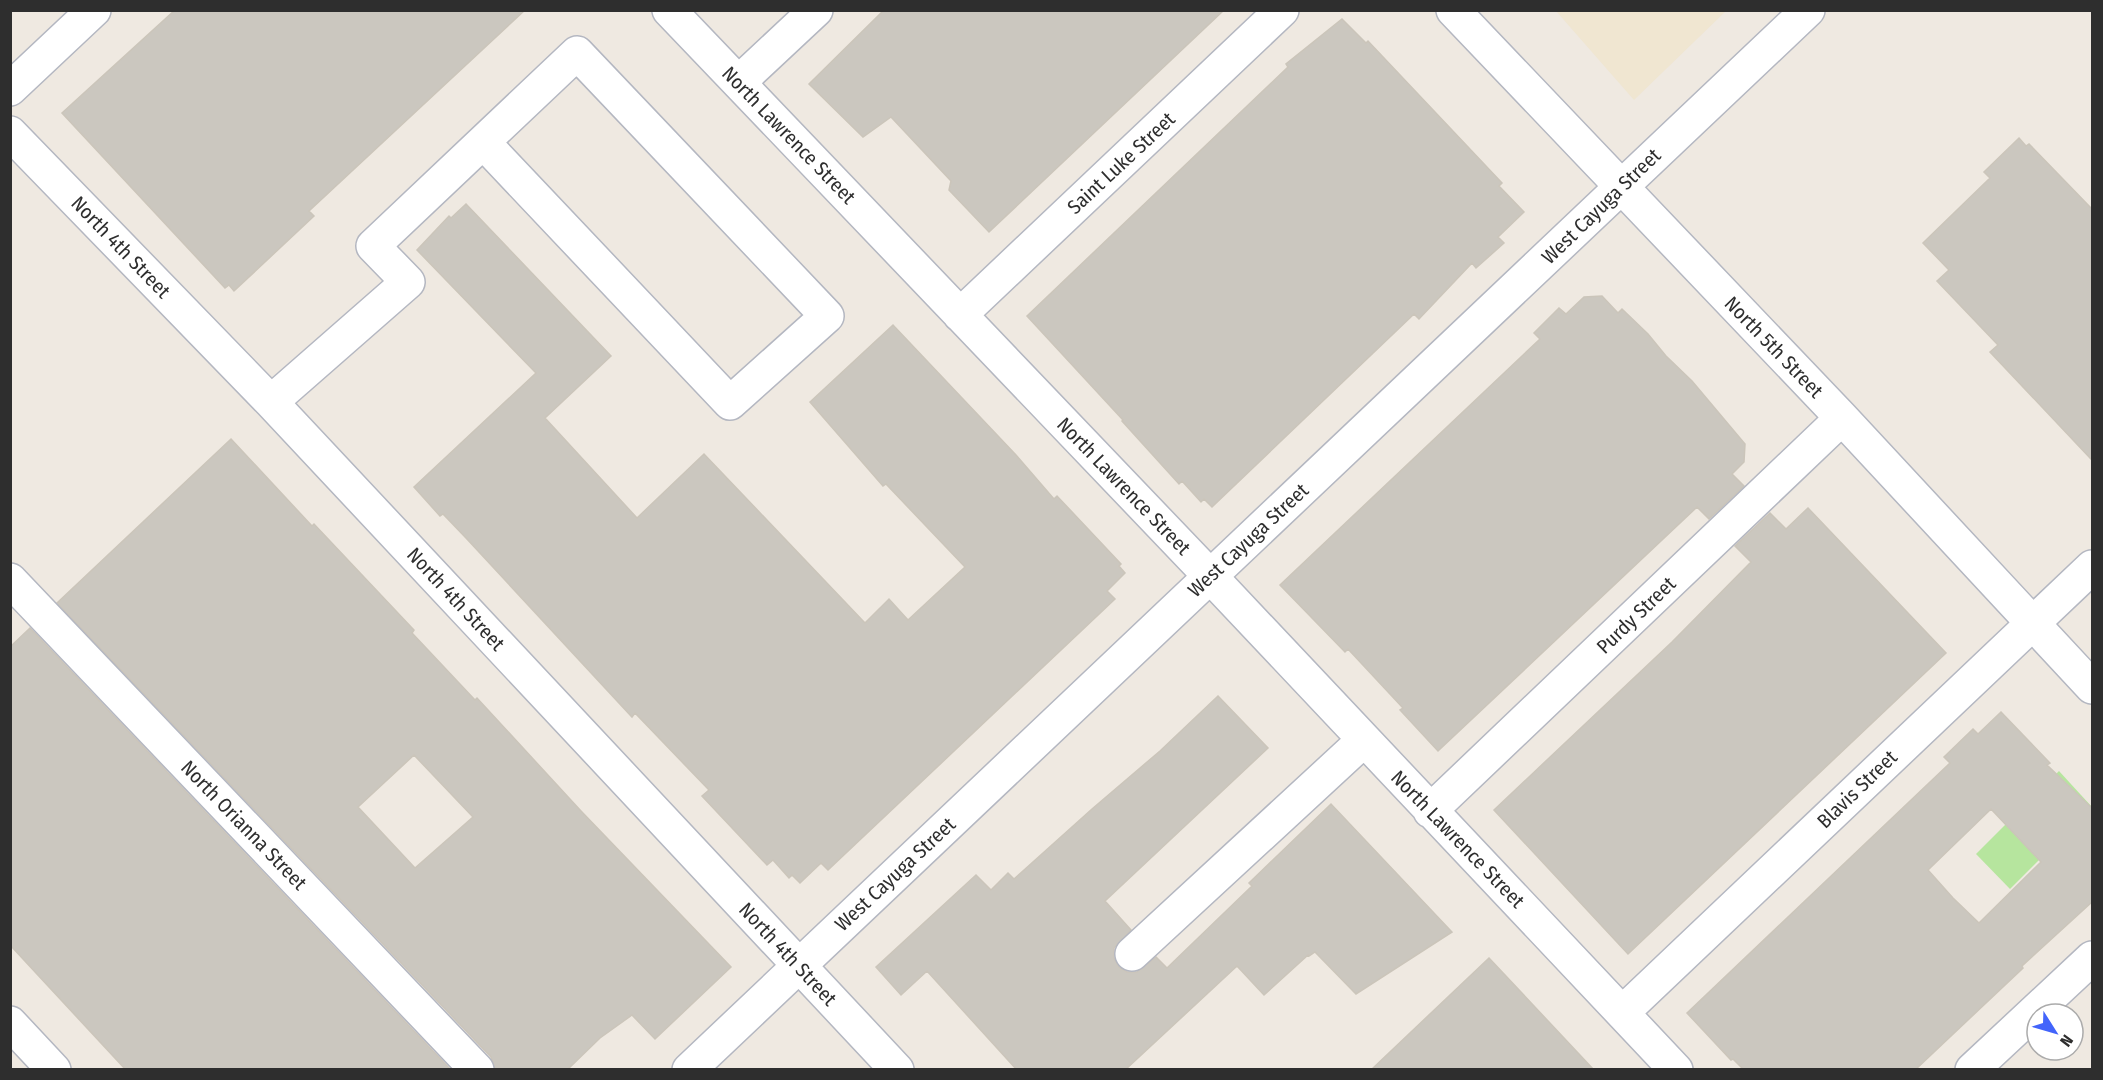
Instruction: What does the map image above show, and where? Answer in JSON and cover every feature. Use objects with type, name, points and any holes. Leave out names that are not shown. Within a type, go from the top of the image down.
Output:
[{"type":"street","points":[[10,89],[94,10]]},
{"type":"street","name":"North Lawrence Street","points":[[669,10],[1210,576],[1676,1070]]},
{"type":"street","points":[[739,82],[816,10]]},
{"type":"street","name":"Saint Luke Street","points":[[960,315],[1282,10]]},
{"type":"street","name":"North 5th Street","points":[[1453,10],[1842,418],[2092,687]]},
{"type":"street","name":"West Cayuga Street","points":[[689,1070],[1808,10]]},
{"type":"street","points":[[271,402],[408,282],[373,246],[577,53],[827,316],[730,403],[483,142]]},
{"type":"street","name":"North 4th Street","points":[[10,133],[271,402],[897,1070]]},
{"type":"street","name":"Purdy Street","points":[[1430,811],[1842,418]]},
{"type":"street","name":"Blavis Street","points":[[1623,1012],[2092,567]]},
{"type":"street","name":"North Orianna Street","points":[[10,580],[477,1070]]},
{"type":"street","points":[[1132,954],[1364,740]]},
{"type":"street","points":[[1972,1070],[2092,958]]},
{"type":"street","points":[[10,1023],[54,1070]]},
{"type":"shaded area","points":[[1556,11],[1726,11],[1634,100]]},
{"type":"green space","points":[[2059,771],[2092,807],[2010,889],[1976,854]]},
{"type":"building","points":[[175,10],[525,10],[309,211],[314,216],[234,291],[229,285],[225,288],[62,113]]},
{"type":"building","points":[[884,10],[1224,10],[989,232],[949,190],[951,181],[891,117],[863,137],[809,84]]},
{"type":"building","points":[[1342,19],[1366,43],[1368,41],[1502,183],[1499,186],[1524,212],[1498,237],[1504,243],[1476,268],[1472,263],[1419,319],[1414,314],[1212,507],[1204,499],[1201,502],[1182,481],[1179,484],[1027,316],[1288,67],[1286,64]]},
{"type":"building","points":[[2019,138],[2026,146],[2029,144],[2092,209],[2092,460],[1990,352],[1998,345],[1937,281],[1949,270],[1923,243],[1990,178],[1984,172]]},
{"type":"building","points":[[466,204],[611,356],[545,418],[637,518],[704,454],[865,623],[889,599],[908,620],[965,567],[886,484],[883,486],[810,402],[893,325],[1016,455],[1054,499],[1057,496],[1121,564],[1119,566],[1125,573],[1107,591],[1115,599],[828,870],[821,863],[800,883],[792,875],[789,878],[773,860],[767,865],[702,796],[709,790],[635,713],[632,717],[466,538],[443,514],[440,516],[414,487],[536,373],[417,250],[449,216],[451,218]]},
{"type":"building","points":[[1602,296],[1618,313],[1622,309],[1648,334],[1666,356],[1692,381],[1745,444],[1744,462],[1732,474],[1744,486],[1709,519],[1697,507],[1438,751],[1400,710],[1403,708],[1348,649],[1345,652],[1280,585],[1540,339],[1534,333],[1559,308],[1566,314],[1584,297]]},
{"type":"building","points":[[231,439],[414,630],[412,633],[475,700],[477,698],[581,811],[731,967],[655,1039],[632,1015],[600,1038],[567,1070],[495,1070],[491,1057],[57,603]],"holes":[[[414,755],[473,817],[415,868],[358,807]]]},
{"type":"building","points":[[1808,508],[1946,653],[1628,954],[1494,810],[1672,642],[1751,562],[1735,546],[1770,513],[1786,529]]},
{"type":"building","points":[[30,628],[451,1070],[126,1070],[10,945],[10,647]]},
{"type":"building","points":[[1218,696],[1268,748],[1105,901],[1131,930],[1114,948],[1114,958],[1119,967],[1127,972],[1137,972],[1156,957],[1167,968],[1252,886],[1249,883],[1331,804],[1452,932],[1356,994],[1315,952],[1308,955],[1264,995],[1237,966],[1125,1070],[1017,1070],[927,971],[901,995],[876,967],[976,875],[991,890],[1008,873],[1014,879],[1160,751]]},
{"type":"building","points":[[2001,712],[2050,763],[2047,765],[2092,808],[2092,902],[1915,1070],[1744,1070],[1733,1059],[1731,1060],[1687,1013],[1950,763],[1944,757],[1973,729],[1978,734]],"holes":[[[1991,809],[2041,862],[1979,923],[1928,870]]]},
{"type":"building","points":[[1489,958],[1594,1070],[1371,1070]]}]
